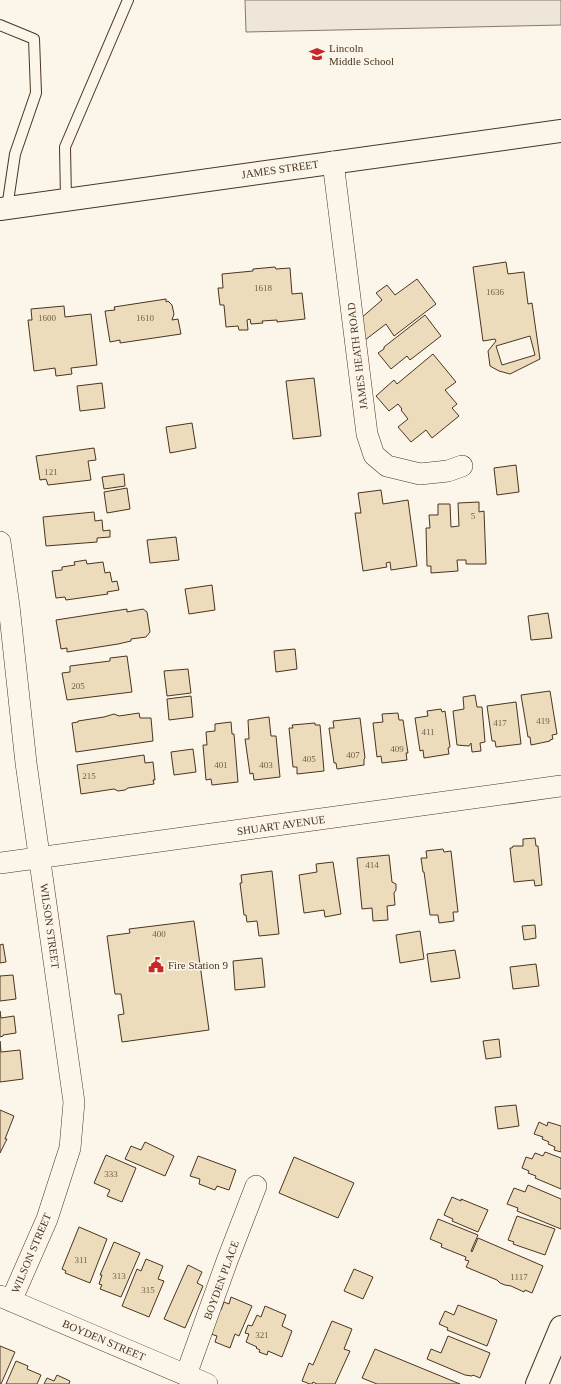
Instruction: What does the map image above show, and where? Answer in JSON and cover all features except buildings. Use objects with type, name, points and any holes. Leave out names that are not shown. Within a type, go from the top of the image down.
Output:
[{"type":"main road","name":"JAMES STREET","points":[[4,208],[561,131]]},
{"type":"main road","points":[[537,1384],[561,1327]]},
{"type":"street","name":"JAMES HEATH ROAD","points":[[333,162],[366,434],[374,455],[387,466],[420,474],[448,471],[462,466]]},
{"type":"street","name":"WILSON STREET","points":[[0,542],[5,606],[74,1102],[70,1148],[47,1219],[5,1299]]},
{"type":"street","name":"SHUART AVENUE","points":[[0,863],[561,786]]},
{"type":"street","name":"BOYDEN PLACE","points":[[186,1375],[256,1186]]},
{"type":"street","name":"BOYDEN STREET","points":[[5,1299],[207,1384]]},
{"type":"lane","points":[[66,199],[65,147],[128,0]]},
{"type":"lane","points":[[0,25],[34,39],[36,85],[36,93],[15,154],[4,208]]},
{"type":"shaded area","points":[[245,0],[561,0],[561,25],[246,32]]},
{"type":"place","name":"Lincoln Middle School","points":[[317,54]]},
{"type":"place","name":"Fire Station 9","points":[[156,965]]}]
